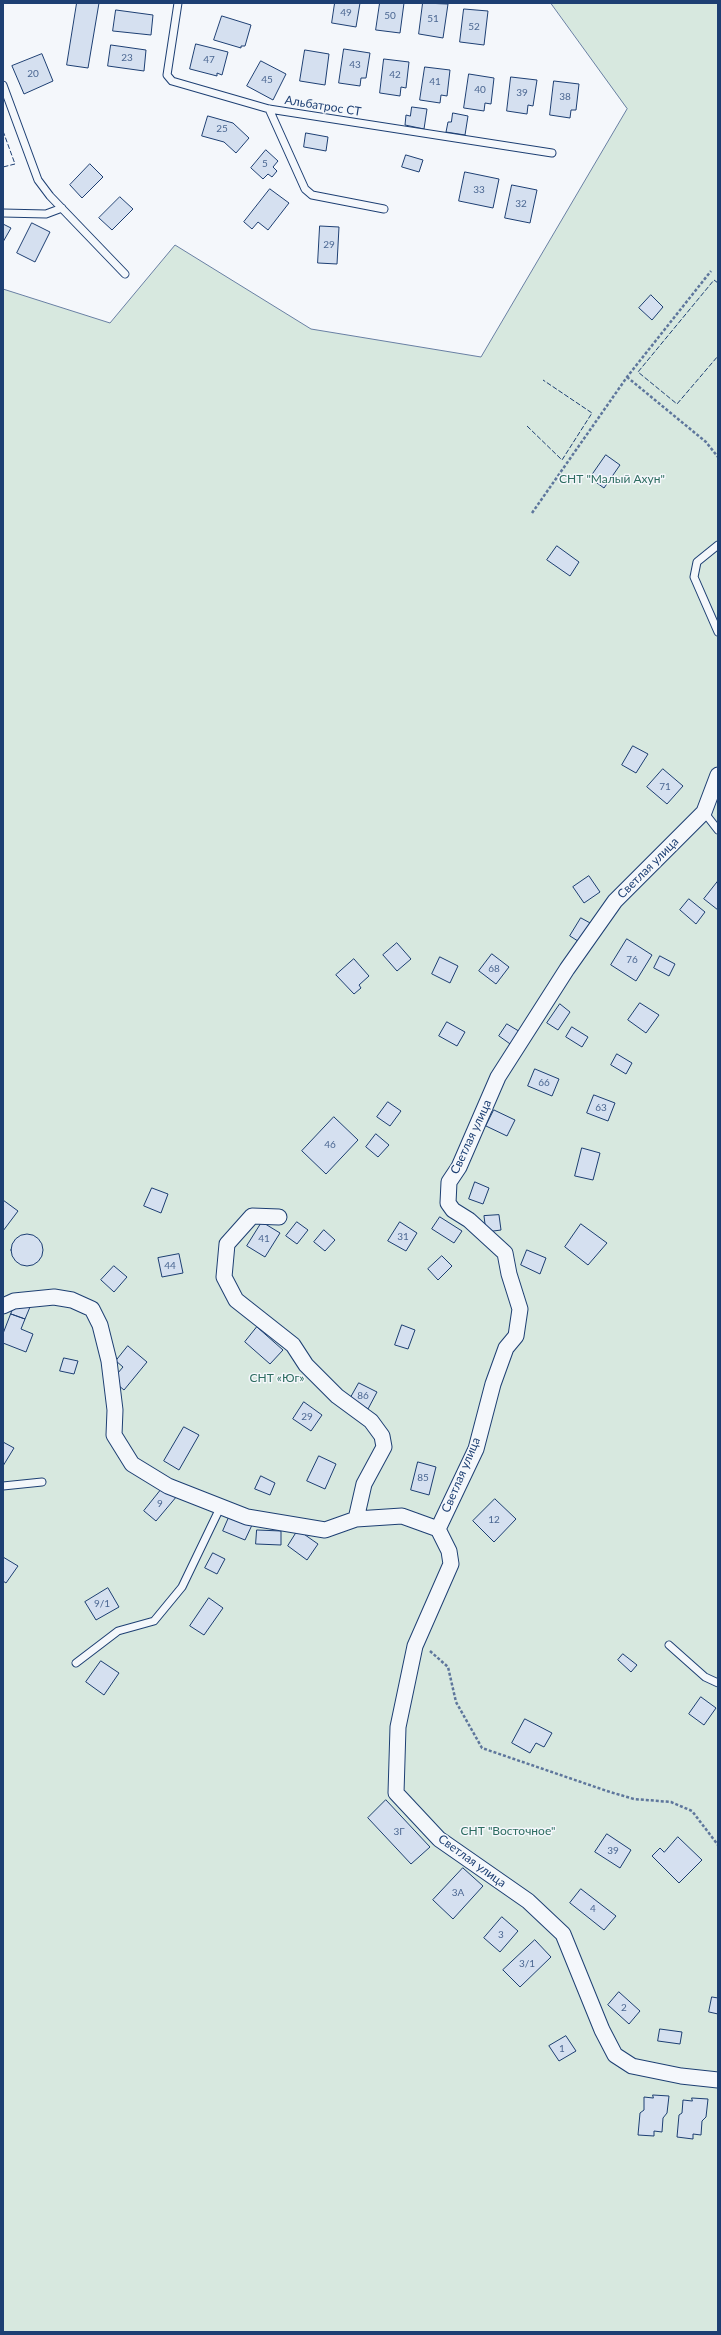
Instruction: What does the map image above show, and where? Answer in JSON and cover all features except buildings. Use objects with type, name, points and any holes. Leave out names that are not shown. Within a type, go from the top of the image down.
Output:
[{"type":"street","name":"Светлая улица","points":[[718,775],[704,812],[615,901],[567,970],[498,1077],[459,1167],[448,1182],[448,1203],[453,1210],[469,1220],[505,1253],[508,1274],[520,1308],[516,1336],[506,1348],[493,1384],[476,1449],[438,1529],[450,1551],[451,1564],[415,1646],[398,1727],[396,1793],[439,1839],[528,1901],[563,1934],[602,2030],[615,2055],[632,2066],[681,2076],[718,2080]]},
{"type":"street","points":[[279,1217],[252,1216],[227,1244],[224,1277],[236,1300],[293,1345],[306,1365],[337,1396],[371,1421],[382,1436],[384,1448],[364,1484],[356,1519]]},
{"type":"street","points":[[3,1306],[14,1302],[54,1297],[72,1300],[92,1309],[100,1325],[109,1361],[115,1410],[114,1435],[132,1464],[168,1486],[220,1508],[247,1517],[325,1530],[356,1519],[402,1516],[438,1529]]},
{"type":"lane","name":"Альбатрос СТ","points":[[178,3],[168,75],[172,81],[269,109],[552,153]]},
{"type":"lane","points":[[3,85],[38,180],[62,208],[125,274]]},
{"type":"lane","points":[[269,109],[304,189],[312,195],[384,209]]},
{"type":"lane","points":[[3,213],[46,214],[62,208]]},
{"type":"lane","points":[[718,545],[697,562],[694,577],[718,632]]},
{"type":"lane","points":[[704,812],[718,830]]},
{"type":"lane","points":[[3,1486],[42,1482]]},
{"type":"lane","points":[[76,1663],[118,1631],[154,1620],[182,1587],[220,1508]]},
{"type":"lane","points":[[669,1645],[705,1677],[718,1683]]},
{"type":"path","points":[[532,513],[627,377],[711,271]]},
{"type":"path","points":[[627,377],[706,442],[718,457]]},
{"type":"path","points":[[415,1646],[425,1646],[448,1667],[456,1702],[482,1748],[610,1792],[634,1799],[670,1802],[692,1811],[718,1845]]},
{"type":"green space","points":[[551,3],[718,3],[718,2332],[3,2332],[3,289],[110,323],[175,245],[311,329],[481,357],[627,109]]},
{"type":"fence","points":[[3,131],[15,164],[3,167]]},
{"type":"fence","points":[[718,283],[714,280],[638,372],[677,404],[718,356]]},
{"type":"fence","points":[[527,426],[562,460],[592,413],[543,380]]},
{"type":"park label","name":"СНТ \"Малый Ахун\"","points":[[612,479]]},
{"type":"park label","name":"СНТ «Юг»","points":[[277,1378]]},
{"type":"park label","name":"СНТ \"Восточное\"","points":[[508,1831]]}]
